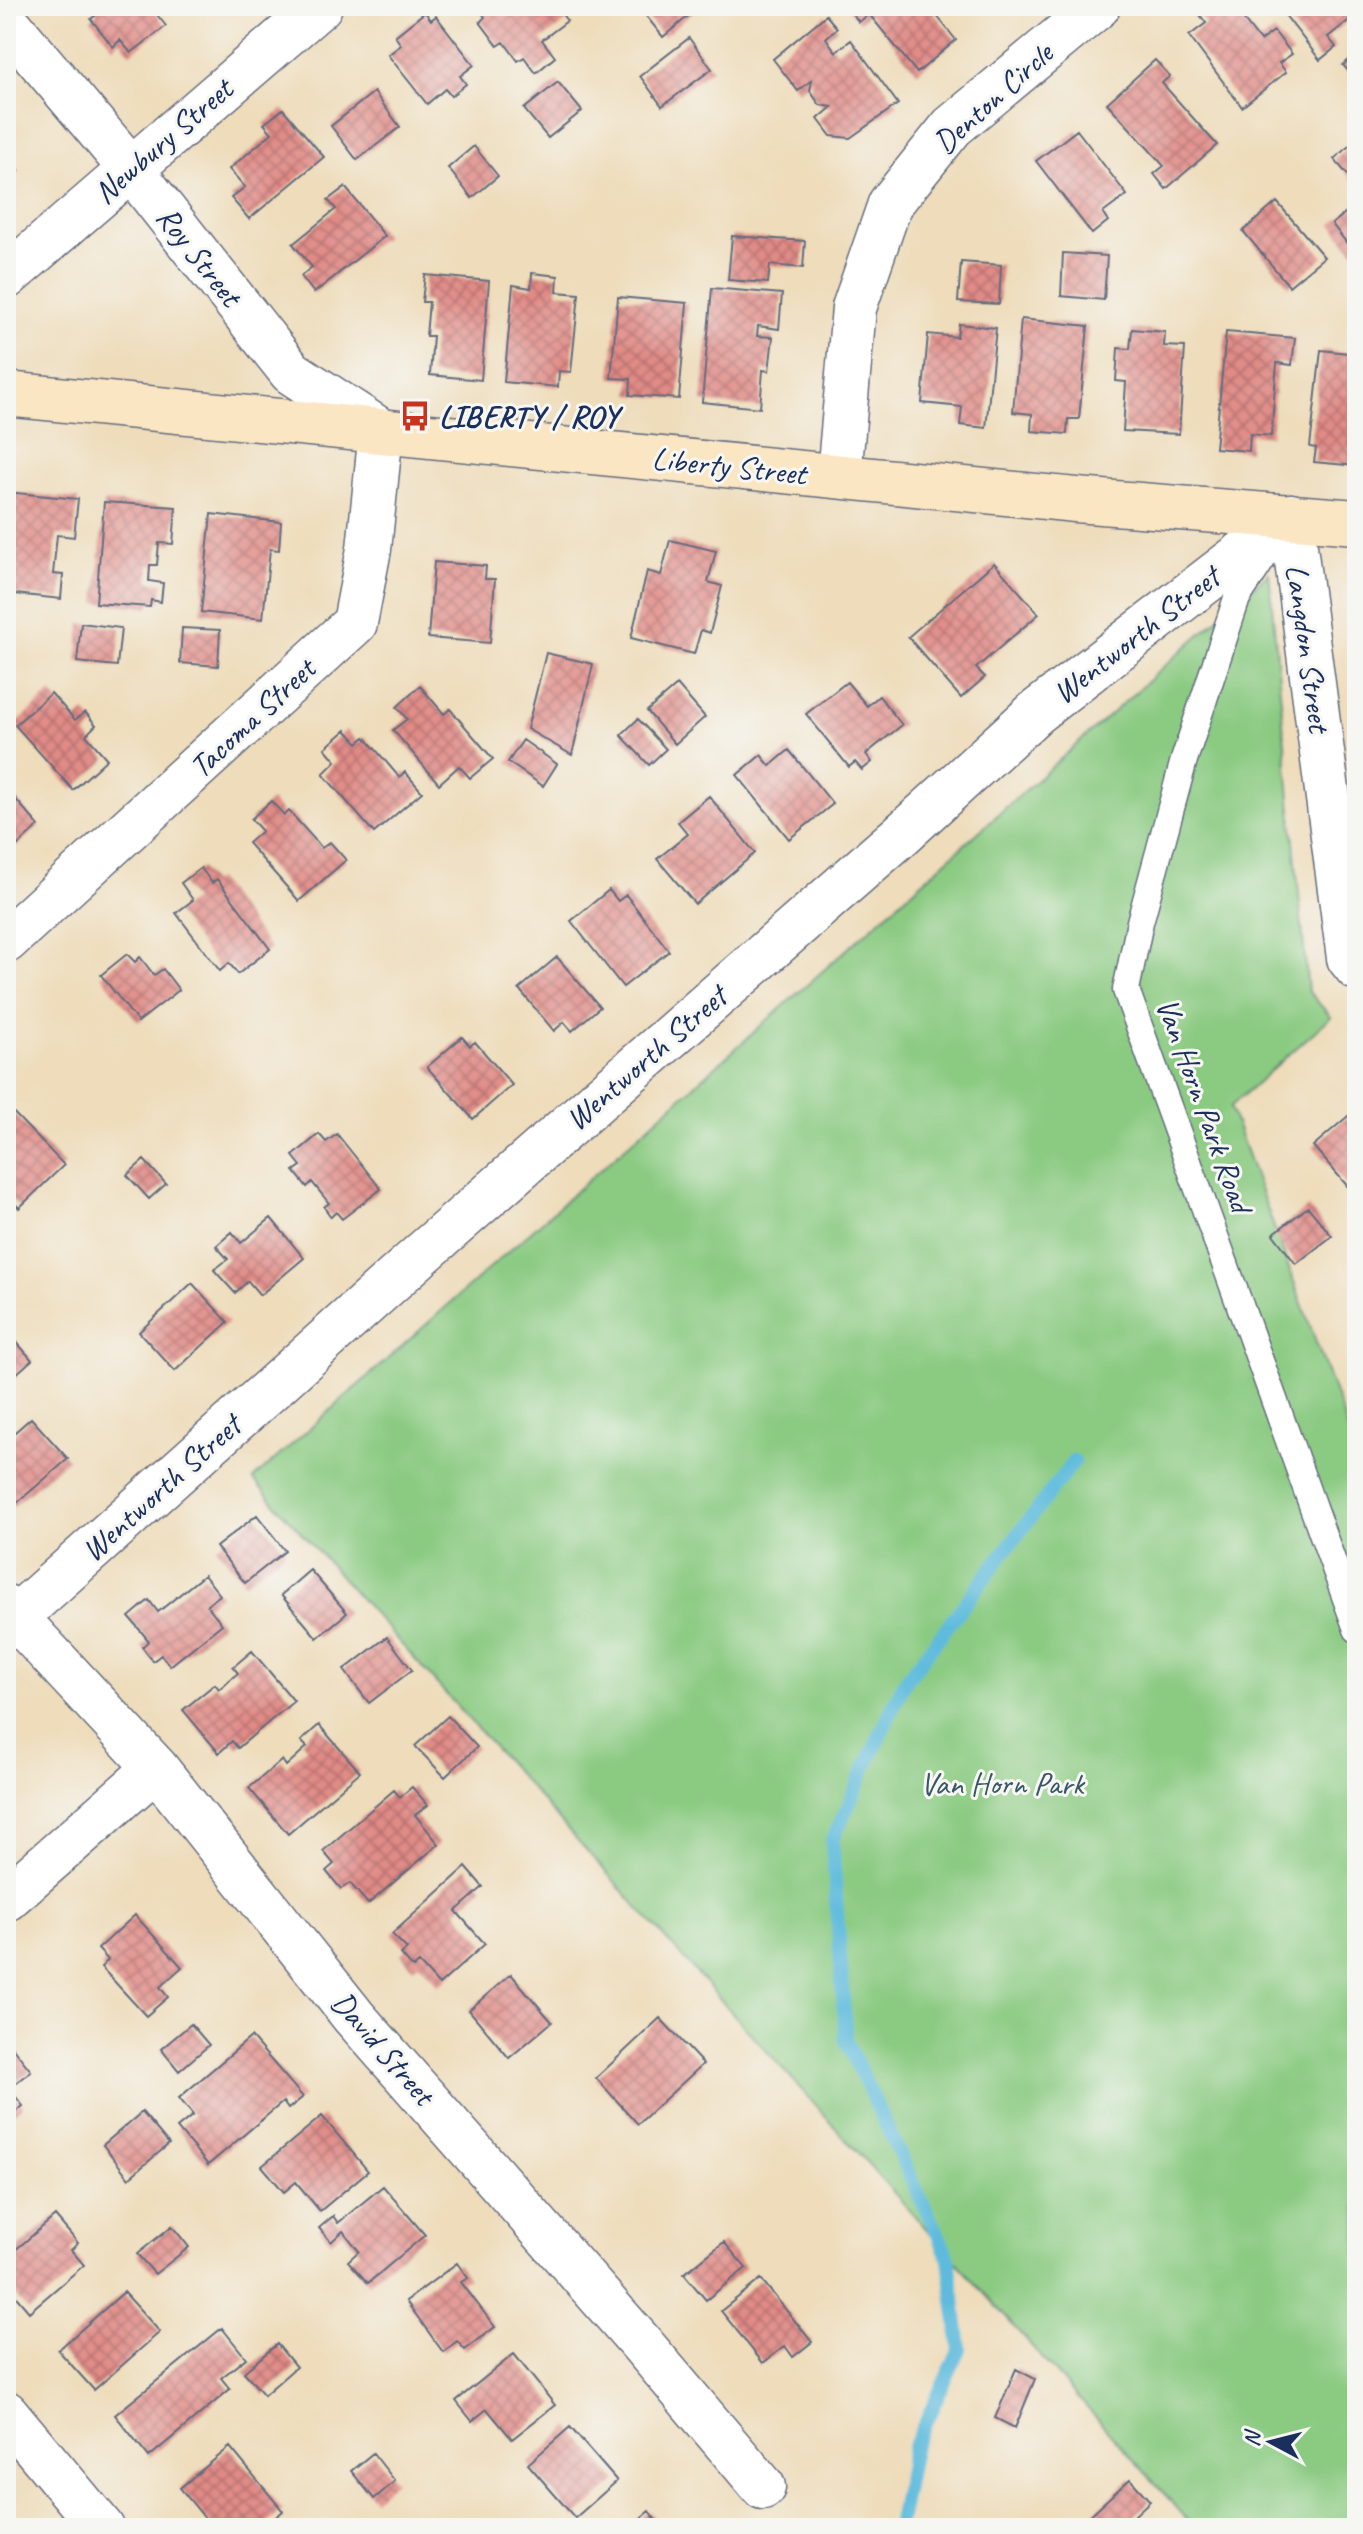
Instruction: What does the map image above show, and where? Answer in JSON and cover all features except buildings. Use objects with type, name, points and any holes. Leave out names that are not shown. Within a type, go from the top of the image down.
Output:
[{"type":"main road","name":"Liberty Street","points":[[6,394],[1076,500],[1357,522]]},
{"type":"street","name":"Newbury Street","points":[[6,277],[320,6]]},
{"type":"street","name":"Denton Circle","points":[[839,476],[854,308],[890,204],[952,127],[1098,6]]},
{"type":"street","name":"Roy Street","points":[[6,21],[131,169],[291,372],[381,431]]},
{"type":"street","name":"Tacoma Street","points":[[6,941],[355,623],[369,549],[381,431]]},
{"type":"street","name":"Langdon Street","points":[[1291,516],[1349,958],[1357,968]]},
{"type":"street","name":"Wentworth Street","points":[[11,1612],[413,1263],[1036,712],[1291,516]]},
{"type":"street","name":"David Street","points":[[11,1612],[156,1768],[354,2017],[763,2487]]},
{"type":"street","points":[[6,1899],[156,1768]]},
{"type":"street","points":[[6,2413],[102,2528]]},
{"type":"lane","name":"Van Horn Park Road","points":[[1291,516],[1237,598],[1180,775],[1140,922],[1126,990],[1357,1629]]},
{"type":"green space","name":"Van Horn Park","points":[[1269,573],[1308,991],[1331,1017],[1230,1107],[1357,1454],[1357,2528],[1195,2528],[253,1479]]},
{"type":"waterway","points":[[898,2528],[913,2448],[960,2349],[949,2258],[846,2041],[832,1841],[904,1683],[1074,1461]]},
{"type":"place","name":"LIBERTY / ROY","points":[[415,416]]}]
